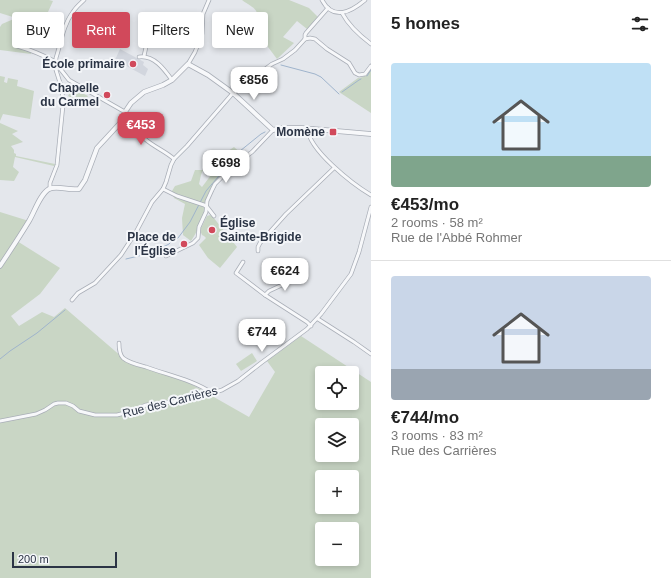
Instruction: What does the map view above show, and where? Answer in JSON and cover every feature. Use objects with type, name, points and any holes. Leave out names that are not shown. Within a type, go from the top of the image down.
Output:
[{"type":"street","points":[[84,0],[73,11],[70,17],[56,58],[58,66],[69,80],[124,114],[145,140],[174,159]]},
{"type":"street","points":[[0,266],[46,191],[55,188],[79,189],[85,180],[97,148],[122,121],[130,103],[144,92],[172,80],[188,64],[195,52],[202,34],[203,14],[209,0]]},
{"type":"street","points":[[322,0],[325,6],[338,13],[348,11],[360,5],[365,0]]},
{"type":"street","points":[[72,300],[78,293],[95,283],[122,256],[152,202],[166,182],[174,159],[233,93],[272,64],[283,60],[295,50],[305,39],[304,35],[328,8]]},
{"type":"street","points":[[342,13],[354,30],[371,44]]},
{"type":"street","points":[[305,39],[315,39],[327,49],[349,63],[355,73],[359,75],[365,74],[371,66]]},
{"type":"street","points":[[24,48],[32,50],[56,62]]},
{"type":"street","points":[[144,56],[146,48]]},
{"type":"street","points":[[139,57],[144,56],[155,60],[172,80]]},
{"type":"street","points":[[188,64],[208,75],[233,93],[273,130]]},
{"type":"street","points":[[50,189],[50,183],[57,165],[62,113],[62,94],[56,70],[58,66]]},
{"type":"street","points":[[166,256],[193,243],[198,238],[199,227],[206,212],[207,201],[215,184],[234,165],[259,145],[273,130],[277,128],[308,128],[371,134]]},
{"type":"street","points":[[308,128],[312,143],[334,168],[371,195]]},
{"type":"street","points":[[258,251],[260,243],[282,218],[334,168]]},
{"type":"street","points":[[162,189],[206,206],[214,216]]},
{"type":"street","name":"Rue des Carrières","points":[[0,421],[36,414],[58,402],[70,404],[79,411],[87,414],[117,415],[146,405],[187,400],[212,393],[222,390],[238,381],[311,326],[318,319],[351,274],[359,252],[371,207]]},
{"type":"street","points":[[244,262],[236,272],[265,295],[308,322],[311,326]]},
{"type":"street","points":[[265,295],[269,291],[282,285],[293,275]]},
{"type":"street","points":[[318,319],[371,354]]},
{"type":"street","points":[[119,344],[119,351],[122,357],[133,363],[191,382],[212,393]]},
{"type":"shaded area","name":"École primaire","points":[[120,49],[144,62],[143,65],[148,69],[145,76],[115,60]]},
{"type":"green space","points":[[0,0],[53,1],[48,12],[12,12],[12,17],[0,13]]},
{"type":"green space","points":[[242,0],[289,0],[309,8],[318,17],[307,29],[297,21],[283,37],[294,43],[277,59],[268,47],[268,12],[257,12]]},
{"type":"green space","points":[[12,20],[12,48],[22,48],[31,52],[31,54],[0,50],[0,27],[2,24]]},
{"type":"green space","points":[[371,68],[371,113],[339,92],[358,78],[363,77]]},
{"type":"green space","points":[[0,76],[5,77],[4,82],[7,83],[8,78],[18,80],[17,86],[34,91],[30,119],[3,114],[0,121]]},
{"type":"green space","points":[[72,88],[88,96],[84,104],[68,96]]},
{"type":"green space","points":[[0,123],[18,131],[12,134],[23,142],[11,146],[16,156],[55,164],[54,166],[15,157],[13,167],[19,172],[14,181],[0,180]]},
{"type":"green space","points":[[234,147],[244,156],[217,179],[209,191],[201,222],[191,241],[183,235],[182,218],[185,204],[174,198],[172,191],[175,186],[191,181],[195,170],[203,170],[199,184],[202,187],[211,175],[223,165],[225,153]]},
{"type":"green space","points":[[0,212],[29,221],[17,241],[60,268],[40,294],[11,316],[19,326],[42,312],[54,317],[65,308],[122,357],[133,363],[184,380],[249,417],[275,372],[267,361],[301,336],[347,366],[315,366],[315,410],[359,410],[359,374],[371,382],[371,578],[0,578]]},
{"type":"green space","points":[[210,215],[237,247],[220,268],[208,258],[199,245],[206,238],[202,235],[200,230],[207,216]]},
{"type":"green space","points":[[252,353],[257,361],[241,371],[236,364]]},
{"type":"waterway","points":[[281,65],[315,74],[321,77],[339,94]]},
{"type":"waterway","points":[[367,76],[371,70]]},
{"type":"waterway","points":[[342,92],[361,79]]},
{"type":"waterway","points":[[126,259],[151,253],[178,238],[190,222],[206,191],[240,151],[265,132]]},
{"type":"waterway","points":[[0,359],[37,333],[65,310]]},
{"type":"place","name":"École primaire","points":[[133,64]]},
{"type":"place","name":"Chapelle du Carmel","points":[[107,95]]},
{"type":"place","name":"Momène","points":[[333,132]]},
{"type":"place","name":"Église Sainte-Brigide","points":[[212,230]]},
{"type":"place","name":"Place de l'Église","points":[[184,244]]}]
